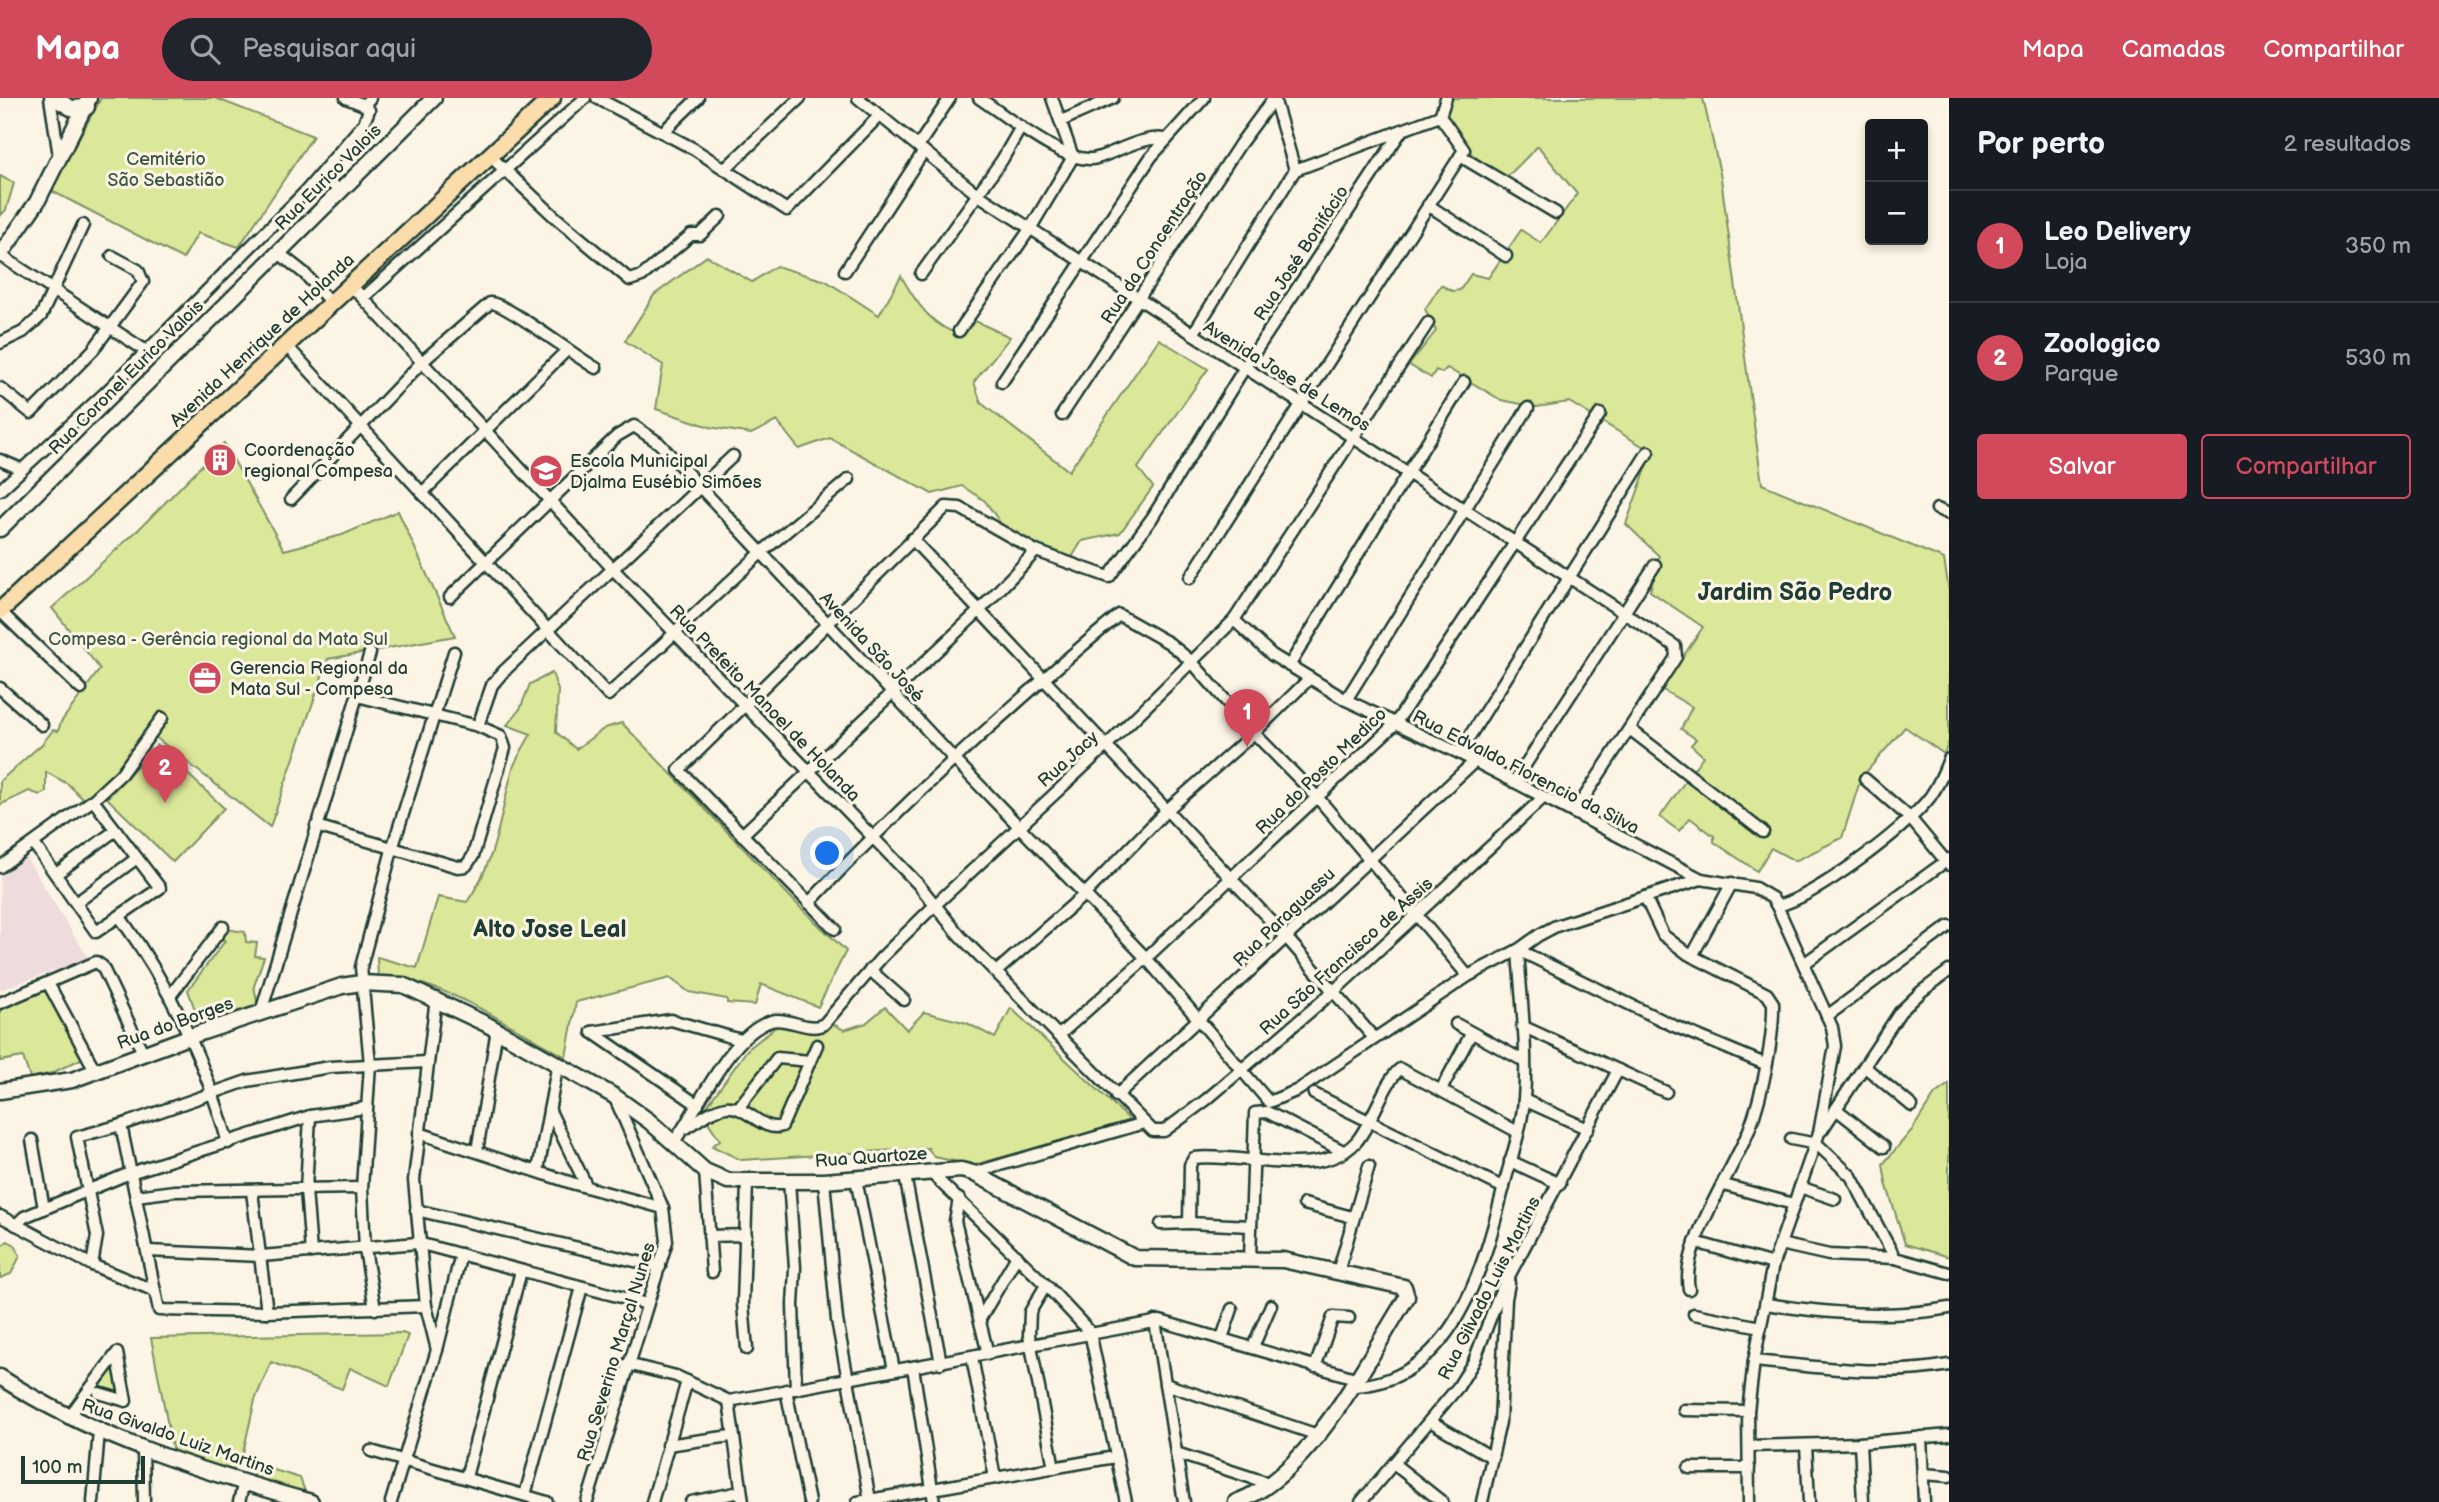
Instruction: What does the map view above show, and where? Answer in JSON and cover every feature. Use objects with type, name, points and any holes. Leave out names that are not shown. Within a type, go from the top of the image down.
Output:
[{"type":"main road","name":"Avenida Henrique de Holanda","points":[[0,611],[552,98]]},
{"type":"street","points":[[52,98],[71,108],[90,102]]},
{"type":"street","points":[[52,98],[63,157]]},
{"type":"street","points":[[0,490],[146,351],[321,174],[368,116],[367,102],[346,98]]},
{"type":"street","name":"Rua Eurico Valois","points":[[280,254],[434,98]]},
{"type":"street","points":[[363,298],[585,98]]},
{"type":"street","points":[[597,98],[726,168],[786,210],[880,115],[858,98]]},
{"type":"street","points":[[663,132],[698,98]]},
{"type":"street","points":[[726,168],[800,98]]},
{"type":"street","points":[[845,271],[950,98]]},
{"type":"street","points":[[979,98],[1021,127],[1073,157],[1096,159],[1150,139],[1165,139]]},
{"type":"street","points":[[959,331],[1030,229],[1073,157],[1052,98]]},
{"type":"street","points":[[1061,121],[1113,98]]},
{"type":"street","points":[[1002,382],[1165,139],[1204,98]]},
{"type":"street","points":[[1274,98],[1295,170]]},
{"type":"street","name":"Rua da Concentração","points":[[1062,415],[1240,144],[1274,98]]},
{"type":"street","points":[[1446,98],[1440,116],[1462,153],[1556,213]]},
{"type":"street","points":[[90,102],[63,157],[28,218],[0,255],[146,351]]},
{"type":"street","name":"Avenida Jose de Lemos","points":[[880,115],[977,194],[1675,646],[1676,657],[1631,730]]},
{"type":"street","points":[[1193,334],[1295,170],[1440,116]]},
{"type":"street","points":[[920,274],[1002,160],[1021,127]]},
{"type":"street","name":"Rua José Bonifácio","points":[[1036,551],[1108,577],[1138,537],[1245,367],[1402,130]]},
{"type":"street","points":[[1190,578],[1462,153]]},
{"type":"street","points":[[490,156],[555,217],[634,280],[691,235],[700,235],[720,216]]},
{"type":"street","points":[[321,174],[341,192]]},
{"type":"street","points":[[1428,205],[1506,256]]},
{"type":"street","points":[[0,342],[23,331],[41,316],[83,225]]},
{"type":"street","points":[[280,254],[304,273],[331,303]]},
{"type":"street","name":"Rua Coronel Eurico Valois","points":[[0,529],[280,254]]},
{"type":"street","points":[[0,388],[31,413],[93,350],[143,282],[138,270],[112,256]]},
{"type":"street","name":"Rua Prefeito Manoel de Holanda","points":[[350,284],[613,569],[918,884],[949,925],[1144,1123],[1153,1131],[1164,1132]]},
{"type":"street","points":[[291,499],[423,361],[490,303],[497,302],[566,351],[596,368]]},
{"type":"street","name":"Rua Jacy","points":[[678,1136],[741,1040],[772,1021],[819,1027],[870,970],[935,905],[1106,746],[1234,620],[1428,323]]},
{"type":"street","points":[[286,345],[550,628],[608,695],[677,634],[762,552],[849,479]]},
{"type":"street","points":[[422,493],[566,351]]},
{"type":"street","points":[[1289,666],[1464,382]]},
{"type":"street","points":[[1346,700],[1463,507],[1528,408]]},
{"type":"street","name":"Rua do Posto Medico","points":[[1058,1036],[1146,958],[1395,724],[1600,414]]},
{"type":"street","name":"Avenida São José","points":[[549,500],[617,436],[634,426],[659,443],[955,760],[1146,958],[1269,1102],[1298,1090],[1374,1038]]},
{"type":"street","points":[[1459,753],[1648,452]]},
{"type":"street","points":[[478,726],[492,685],[733,456]]},
{"type":"street","points":[[0,460],[20,470]]},
{"type":"street","points":[[450,597],[549,500]]},
{"type":"street","points":[[742,835],[980,610],[1036,551],[952,505],[938,514],[912,539],[747,706],[679,770],[742,835],[835,929]]},
{"type":"street","points":[[1937,509],[1949,514]]},
{"type":"street","points":[[912,539],[1286,937],[1374,1038],[1468,976],[1556,926],[1701,879]]},
{"type":"street","points":[[1514,782],[1655,565]]},
{"type":"street","points":[[0,611],[81,689]]},
{"type":"street","points":[[809,903],[871,837],[1043,678],[1119,615],[1169,643],[1191,661],[1254,733],[1318,798],[1468,976]]},
{"type":"street","name":"Rua Edvaldo Florencio da Silva","points":[[1234,620],[1289,666],[1346,700],[1475,761],[1701,879],[1732,883],[1764,892],[1777,906]]},
{"type":"street","points":[[375,1309],[365,1249],[362,1188],[365,1108],[370,1064],[366,1001],[361,983],[363,957],[393,846],[454,652]]},
{"type":"street","points":[[261,1012],[370,653]]},
{"type":"street","points":[[996,972],[1084,895],[1167,810],[1254,733],[1310,678]]},
{"type":"street","points":[[0,688],[42,724]]},
{"type":"street","points":[[316,825],[458,867],[466,866],[473,856],[505,748],[501,736],[478,726],[432,717],[357,696]]},
{"type":"street","points":[[0,867],[93,800],[138,754],[162,718]]},
{"type":"street","points":[[1574,813],[1631,730],[1763,832]]},
{"type":"street","points":[[1749,1502],[1748,1411],[1754,1361],[1773,1264],[1818,1139],[1835,1046],[1827,1016],[1777,906],[1798,899],[1829,879],[1910,818],[1937,787],[1949,759]]},
{"type":"street","name":"Rua Paraguassu","points":[[1116,1096],[1475,761]]},
{"type":"street","points":[[1805,963],[1948,862],[1910,818],[1865,779]]},
{"type":"street","name":"Rua São Francisco de Assis","points":[[1164,1132],[1334,991],[1544,797]]},
{"type":"street","points":[[34,844],[96,932],[160,888],[93,800]]},
{"type":"street","points":[[56,874],[116,830]]},
{"type":"street","points":[[76,903],[137,858]]},
{"type":"street","points":[[1692,956],[1732,883]]},
{"type":"street","points":[[1645,897],[1658,930],[1692,956],[1771,998],[1774,1006],[1765,1064],[1750,1128],[1689,1257],[1689,1289]]},
{"type":"street","points":[[120,917],[146,953],[191,1036],[214,1092],[228,1143]]},
{"type":"street","points":[[1827,1016],[1949,926]]},
{"type":"street","points":[[170,996],[222,927]]},
{"type":"street","points":[[627,1364],[687,1381],[729,1401],[1031,1346],[1090,1332],[1165,1321],[1254,1347],[1352,1382],[1369,1386],[1391,1377],[1424,1359],[1440,1345],[1481,1268],[1504,1188],[1524,1100],[1518,950]]},
{"type":"street","points":[[1518,950],[1674,1026],[1765,1064]]},
{"type":"street","points":[[0,1003],[96,962],[102,965],[144,1055]]},
{"type":"street","points":[[870,970],[904,1000]]},
{"type":"street","points":[[1818,1139],[1900,1012],[1949,971]]},
{"type":"street","points":[[48,983],[96,1072]]},
{"type":"street","name":"Rua do Borges","points":[[0,1091],[59,1084],[261,1012],[361,983]]},
{"type":"street","name":"Rua Quartoze","points":[[361,983],[403,985],[436,998],[497,1029],[678,1136],[705,1171],[728,1181],[824,1181],[931,1173],[973,1173],[1135,1258],[1283,1260],[1400,1285],[1407,1291],[1407,1297],[1352,1382]]},
{"type":"street","points":[[436,998],[414,1180],[426,1307],[437,1350]]},
{"type":"street","points":[[698,1105],[592,1032],[671,1020],[741,1040]]},
{"type":"street","points":[[1456,1024],[1524,1061]]},
{"type":"street","points":[[1522,1026],[1665,1092]]},
{"type":"street","points":[[477,1151],[497,1029]]},
{"type":"street","points":[[1441,1090],[1471,1034]]},
{"type":"street","points":[[678,1136],[716,1110],[739,1107],[770,1125],[782,1126],[817,1045]]},
{"type":"street","points":[[739,1107],[777,1058],[810,1061]]},
{"type":"street","points":[[92,1265],[97,1241],[77,1137],[121,1125],[214,1092],[288,1073],[370,1064],[427,1062]]},
{"type":"street","points":[[538,1170],[558,1063]]},
{"type":"street","points":[[1865,1067],[1912,1106]]},
{"type":"street","points":[[1189,1223],[1190,1165],[1194,1158],[1324,1161],[1356,1141],[1372,1120],[1400,1069],[1518,1132]]},
{"type":"street","name":"Rua Gilvado Luis Martins","points":[[1361,1502],[1458,1387],[1474,1361],[1496,1301],[1618,1070]]},
{"type":"street","points":[[1314,1094],[1372,1120],[1504,1188]]},
{"type":"street","name":"Rua Severino Marçal Nunes","points":[[587,1502],[627,1364],[660,1267],[668,1229],[663,1208],[614,1096]]},
{"type":"street","points":[[1524,1100],[1588,1129]]},
{"type":"street","points":[[17,1226],[24,1217],[130,1173],[310,1116],[365,1108]]},
{"type":"street","points":[[548,1109],[587,1187]]},
{"type":"street","points":[[1836,1109],[1884,1147]]},
{"type":"street","points":[[1250,1258],[1255,1113],[1262,1110],[1343,1151]]},
{"type":"street","points":[[310,1116],[306,1190],[310,1252]]},
{"type":"street","points":[[973,1173],[1144,1123]]},
{"type":"street","points":[[121,1125],[159,1310],[267,1312],[426,1307]]},
{"type":"street","points":[[419,1133],[587,1187],[663,1208]]},
{"type":"street","points":[[1791,1139],[1818,1139],[1851,1176],[1895,1258]]},
{"type":"street","points":[[32,1140],[44,1209]]},
{"type":"street","points":[[1510,1161],[1560,1184]]},
{"type":"street","points":[[1338,1272],[1369,1166]]},
{"type":"street","points":[[705,1171],[712,1272]]},
{"type":"street","points":[[931,1173],[1017,1256],[1090,1332],[1126,1502]]},
{"type":"street","points":[[905,1176],[941,1363]]},
{"type":"street","points":[[856,1178],[894,1370]]},
{"type":"street","points":[[789,1181],[795,1268],[791,1390],[809,1502]]},
{"type":"street","points":[[824,1181],[837,1320],[870,1500]]},
{"type":"street","points":[[747,1182],[743,1304],[747,1349]]},
{"type":"street","points":[[1724,1185],[1793,1204]]},
{"type":"street","points":[[1800,1187],[1835,1199]]},
{"type":"street","points":[[136,1196],[174,1191],[362,1188]]},
{"type":"street","points":[[252,1191],[267,1312]]},
{"type":"street","points":[[959,1199],[955,1221],[960,1248],[988,1354]]},
{"type":"street","points":[[1304,1204],[1352,1217]]},
{"type":"street","points":[[416,1210],[660,1267]]},
{"type":"street","points":[[0,1216],[92,1265],[155,1291]]},
{"type":"street","points":[[1161,1224],[1251,1226]]},
{"type":"street","points":[[709,1236],[746,1235]]},
{"type":"street","points":[[1695,1242],[1773,1264]]},
{"type":"street","points":[[148,1251],[261,1256],[418,1243],[647,1304]]},
{"type":"street","points":[[1780,1244],[1829,1255],[1895,1258],[1949,1273]]},
{"type":"street","points":[[391,1502],[437,1350],[461,1254]]},
{"type":"street","points":[[980,1319],[1017,1256]]},
{"type":"street","points":[[466,1477],[522,1271]]},
{"type":"street","points":[[1482,1502],[1500,1422],[1506,1299],[1511,1276]]},
{"type":"street","points":[[1046,1285],[1030,1312],[1031,1346],[1054,1468]]},
{"type":"street","points":[[525,1495],[582,1287]]},
{"type":"street","points":[[1766,1304],[1831,1314],[1918,1314],[1949,1308]]},
{"type":"street","points":[[1254,1347],[1270,1305]]},
{"type":"street","points":[[1222,1338],[1232,1309]]},
{"type":"street","points":[[1694,1314],[1761,1327]]},
{"type":"street","points":[[1315,1367],[1333,1317],[1349,1318]]},
{"type":"street","points":[[1155,1321],[1184,1502]]},
{"type":"street","points":[[68,1418],[117,1353],[126,1401],[99,1393]]},
{"type":"street","points":[[972,1357],[995,1478]]},
{"type":"street","points":[[1754,1361],[1844,1370],[1914,1371],[1949,1365]]},
{"type":"street","points":[[913,1367],[934,1502]]},
{"type":"street","name":"Rua Givaldo Luiz Martins","points":[[0,1377],[68,1418],[99,1431],[308,1502]]},
{"type":"street","points":[[652,1502],[687,1381]]},
{"type":"street","points":[[1236,1502],[1255,1496],[1271,1484],[1318,1435],[1352,1382]]},
{"type":"street","points":[[1165,1384],[1318,1435]]},
{"type":"street","points":[[691,1502],[741,1497],[731,1436],[729,1401]]},
{"type":"street","points":[[1684,1410],[1748,1411]]},
{"type":"street","points":[[1430,1421],[1493,1458]]},
{"type":"street","points":[[93,1502],[99,1431]]},
{"type":"street","points":[[1749,1446],[1860,1443],[1949,1435]]},
{"type":"street","points":[[667,1445],[731,1436]]},
{"type":"street","points":[[1921,1437],[1924,1502]]},
{"type":"street","points":[[1860,1443],[1863,1502]]},
{"type":"street","points":[[1807,1445],[1809,1502]]},
{"type":"street","points":[[144,1447],[144,1502]]},
{"type":"street","points":[[371,1451],[547,1502]]},
{"type":"street","points":[[1176,1453],[1271,1484]]},
{"type":"street","points":[[858,1502],[1115,1457]]},
{"type":"street","points":[[1394,1464],[1442,1502]]},
{"type":"street","points":[[1689,1468],[1749,1468]]},
{"type":"street","points":[[1923,1474],[1949,1476]]},
{"type":"street","points":[[239,1502],[244,1482]]},
{"type":"shaded area","points":[[26,857],[88,958],[0,990],[0,872]]},
{"type":"green space","name":"Cemitério São Sebastião","points":[[101,98],[215,98],[313,136],[239,247],[198,233],[183,259],[50,190]]},
{"type":"green space","points":[[1452,98],[1703,98],[1721,178],[1762,484],[1944,559],[1949,591],[1949,741],[1944,754],[1905,727],[1861,778],[1842,838],[1795,861],[1771,848],[1757,871],[1714,842],[1714,836],[1690,818],[1679,831],[1660,817],[1703,756],[1691,745],[1696,739],[1681,729],[1692,707],[1661,689],[1703,627],[1650,591],[1659,556],[1626,524],[1652,452],[1569,402],[1537,407],[1501,400],[1447,368],[1442,373],[1436,370],[1431,378],[1409,365],[1436,331],[1425,309],[1441,285],[1452,291],[1460,290],[1471,274],[1488,278],[1521,230],[1541,243],[1577,194],[1538,146],[1507,177],[1476,158],[1464,145],[1445,115]]},
{"type":"green space","points":[[0,176],[14,183],[6,210],[0,216]]},
{"type":"green space","points":[[707,256],[752,282],[776,266],[826,281],[879,315],[901,276],[926,313],[943,327],[963,335],[975,321],[1010,337],[974,382],[981,403],[1069,471],[1159,339],[1208,369],[1138,468],[1153,487],[1120,533],[1082,541],[1069,562],[1006,531],[985,501],[962,486],[932,494],[830,438],[799,449],[777,421],[751,434],[710,427],[656,409],[663,365],[625,341],[654,295]]},
{"type":"green space","name":"Compesa - Gerência regional da Mata Sul","points":[[224,443],[284,550],[342,535],[398,511],[455,636],[328,659],[270,827],[154,736],[103,786],[83,799],[68,784],[46,772],[46,792],[40,795],[29,791],[0,805],[0,781],[42,744],[53,730],[58,731],[61,722],[100,669],[52,608],[140,528]]},
{"type":"green space","points":[[552,673],[558,690],[556,732],[576,749],[605,728],[622,723],[846,951],[818,1007],[761,984],[755,1005],[727,1003],[727,999],[689,992],[670,978],[576,1002],[566,1057],[452,995],[403,979],[378,976],[377,957],[417,968],[438,897],[467,902],[477,886],[496,837],[513,768],[531,734],[507,725],[520,709],[530,684]]},
{"type":"green space","points":[[157,745],[224,808],[173,862],[107,798]]},
{"type":"green space","points":[[226,929],[245,932],[246,942],[257,943],[255,956],[264,957],[254,986],[258,1007],[201,1027],[188,990],[225,941],[220,937]]},
{"type":"green space","points":[[46,988],[85,1057],[52,1073],[30,1078],[23,1057],[0,1061],[0,1007]]},
{"type":"green space","points":[[885,1007],[907,1030],[924,1012],[967,1023],[995,1038],[1011,1008],[1131,1121],[974,1165],[934,1157],[928,1148],[741,1160],[712,1146],[720,1140],[702,1113],[747,1050],[778,1025],[817,1032],[831,1023],[844,1030],[866,1023]]},
{"type":"green space","points":[[1949,1084],[1949,1257],[1905,1244],[1886,1183],[1883,1164],[1912,1130],[1935,1094]]},
{"type":"green space","points":[[8,1241],[15,1245],[20,1256],[11,1274],[0,1278],[0,1247]]},
{"type":"green space","points":[[408,1335],[389,1386],[350,1368],[342,1389],[271,1362],[255,1400],[242,1457],[231,1472],[173,1452],[151,1338]]},
{"type":"green space","points":[[113,1360],[121,1390],[116,1394],[97,1387]]},
{"type":"green space","points":[[261,1466],[300,1478],[307,1497],[251,1478]]},
{"type":"place","name":"Coordenação regional Compesa","points":[[220,460]]},
{"type":"place","name":"Escola Municipal Djalma Eusébio Simões","points":[[546,471]]},
{"type":"place","name":"Gerencia Regional da Mata Sul - Compesa","points":[[205,678]]},
{"type":"place","name":"Leo Delivery","points":[[1247,747]]},
{"type":"place","name":"Zoologico","points":[[165,803]]},
{"type":"district","name":"Jardim São Pedro","points":[[1795,592]]},
{"type":"district","name":"Alto Jose Leal","points":[[550,929]]}]
